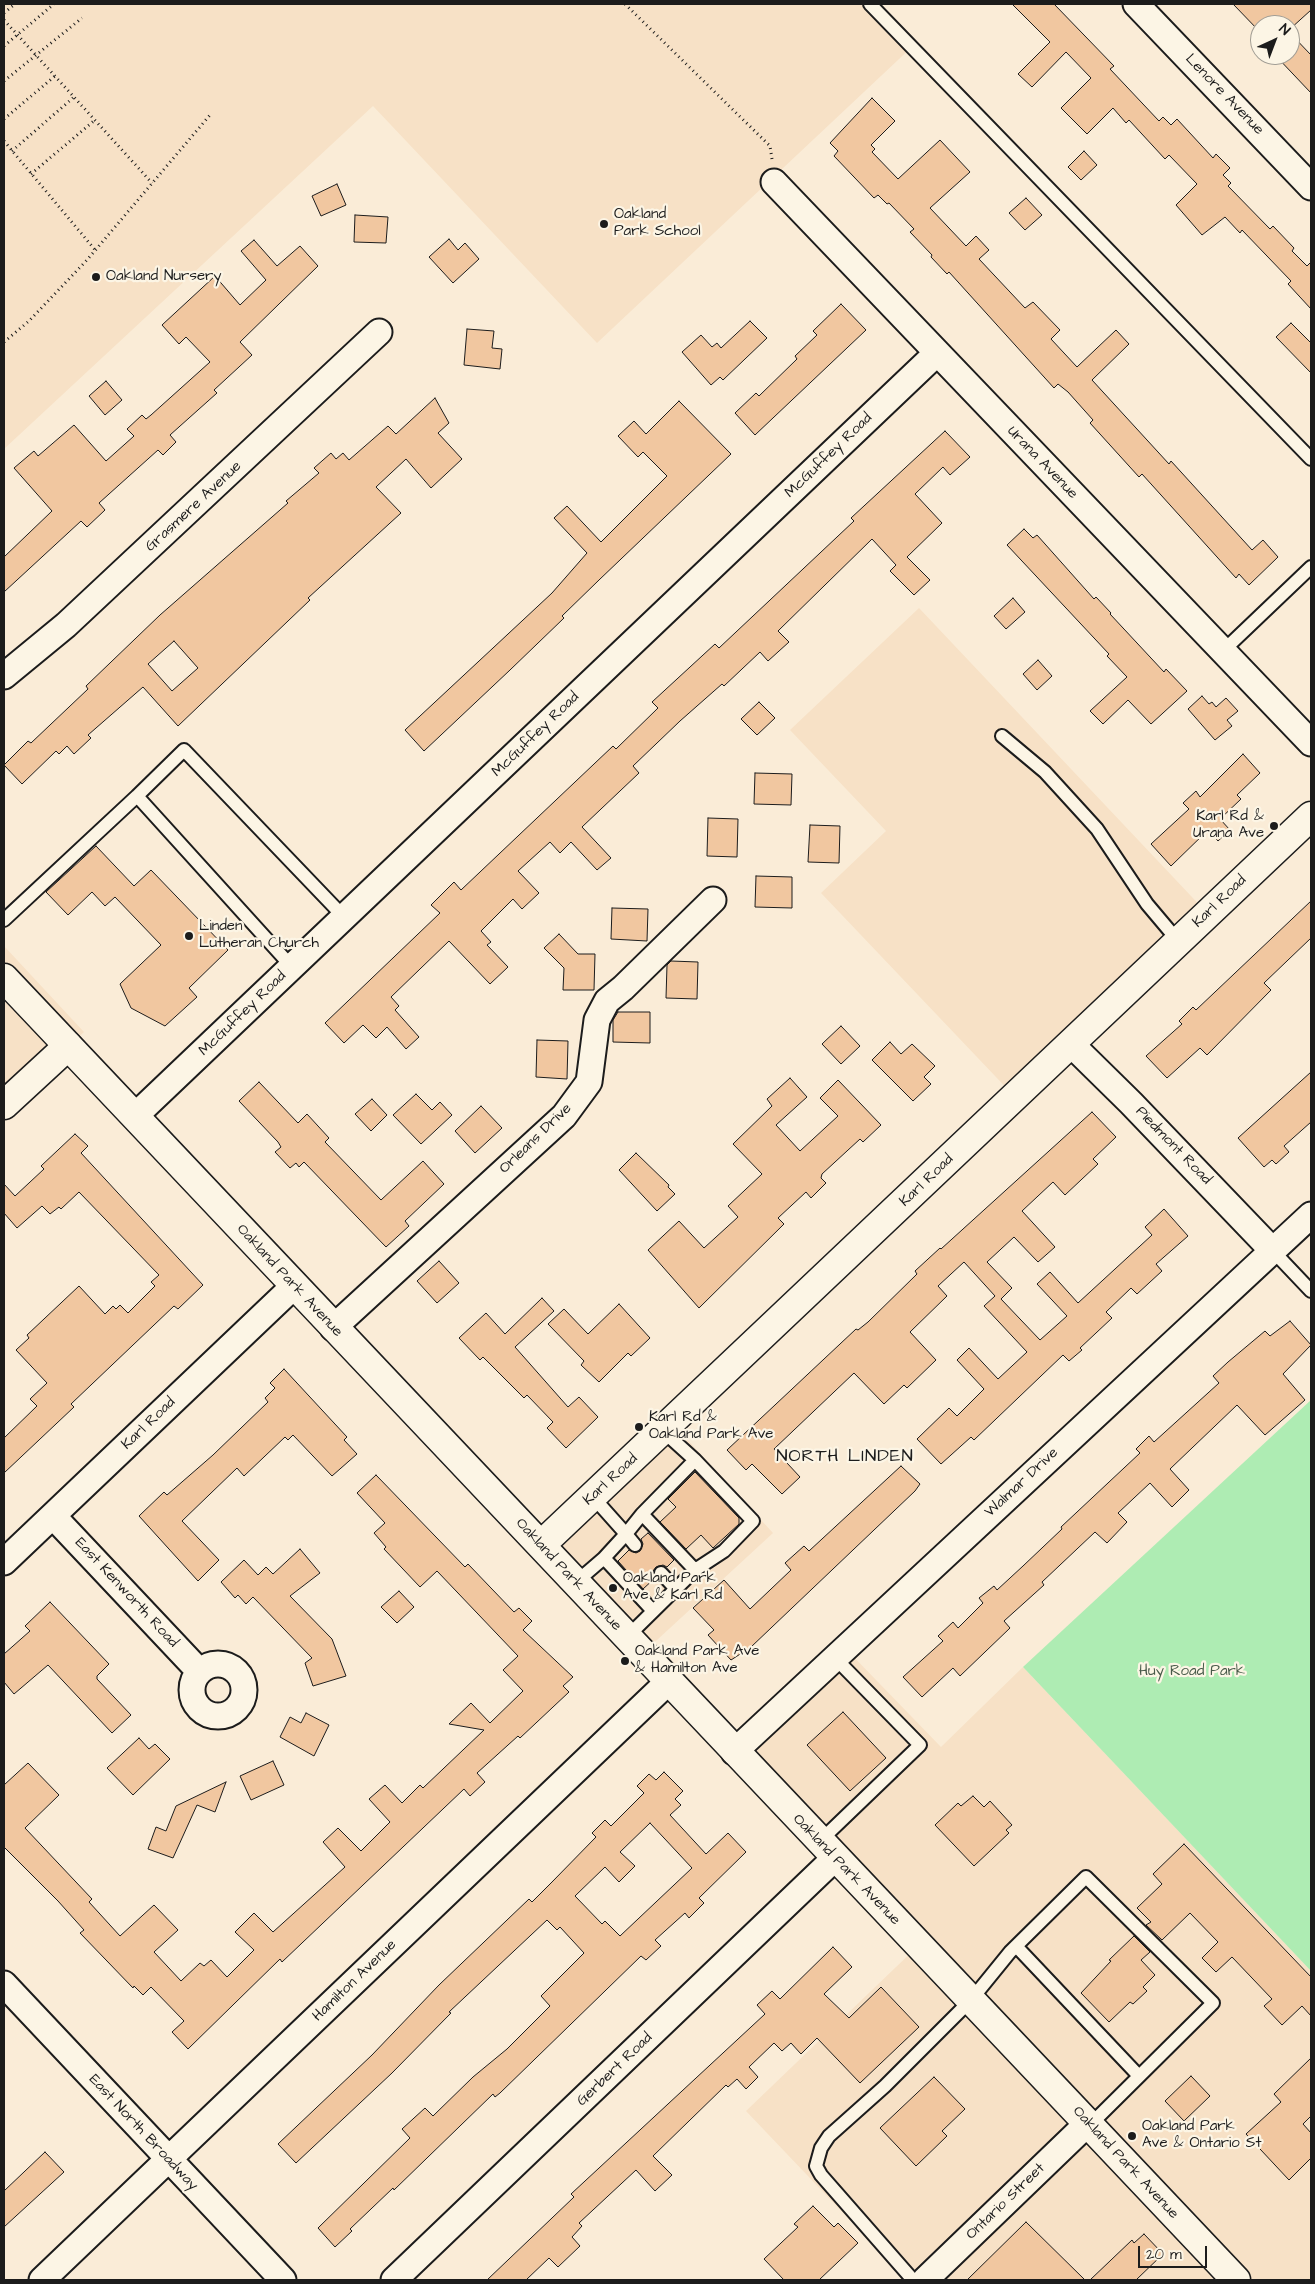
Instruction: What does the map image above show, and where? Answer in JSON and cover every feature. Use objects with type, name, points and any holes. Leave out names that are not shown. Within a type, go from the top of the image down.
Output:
[{"type":"main road","name":"Karl Road","points":[[541,1545],[1311,816]]},
{"type":"main road","name":"Oakland Park Avenue","points":[[4,978],[333,1328],[398,1393],[626,1638],[1089,2124],[1225,2277]]},
{"type":"main road","points":[[4,1105],[68,1046]]},
{"type":"street","name":"Lenore Avenue","points":[[1136,4],[1311,187]]},
{"type":"street","name":"Urana Avenue","points":[[774,182],[1311,743]]},
{"type":"street","name":"Grasmere Avenue","points":[[4,676],[66,625],[379,332]]},
{"type":"street","name":"McGuffey Road","points":[[135,1116],[937,353]]},
{"type":"street","name":"Orleans Drive","points":[[333,1328],[564,1116],[589,1082],[597,1020],[607,1002],[713,900]]},
{"type":"street","name":"Piedmont Road","points":[[1071,1044],[1132,1103],[1273,1251]]},
{"type":"street","name":"Walmar Drive","points":[[734,1752],[1311,1215]]},
{"type":"street","name":"Karl Road","points":[[4,1562],[294,1286]]},
{"type":"street","name":"East Kenworth Road","points":[[52,1516],[200,1671]]},
{"type":"street","name":"Hamilton Avenue","points":[[42,2280],[668,1682]]},
{"type":"street","name":"Gerbert Road","points":[[394,2280],[827,1850]]},
{"type":"street","name":"East North Broadway","points":[[4,1984],[283,2280]]},
{"type":"street","name":"Ontario Street","points":[[925,2280],[1089,2124]]},
{"type":"lane","points":[[870,4],[1311,460]]},
{"type":"lane","points":[[1222,651],[1311,567]]},
{"type":"lane","points":[[1002,736],[1044,772],[1097,829],[1147,904],[1179,942]]},
{"type":"lane","points":[[4,920],[184,750],[344,917]]},
{"type":"lane","points":[[137,796],[292,967]]},
{"type":"lane","points":[[1273,1251],[1311,1291]]},
{"type":"lane","points":[[626,1638],[695,1570],[724,1551],[753,1521],[695,1460],[663,1431]]},
{"type":"lane","points":[[575,1582],[604,1558],[642,1514],[695,1460]]},
{"type":"lane","points":[[593,1497],[635,1545]]},
{"type":"lane","points":[[642,1514],[695,1570]]},
{"type":"lane","points":[[604,1558],[653,1611]]},
{"type":"lane","points":[[661,1573],[676,1589]]},
{"type":"lane","points":[[827,1850],[920,1746],[835,1658]]},
{"type":"lane","points":[[913,2280],[821,2175],[816,2166],[821,2148],[829,2136],[885,2086],[971,2000],[1016,1946],[1086,1877],[1213,2004],[1089,2124]]},
{"type":"lane","points":[[1016,1946],[1140,2076]]},
{"type":"path","points":[[4,13],[15,4]]},
{"type":"path","points":[[4,46],[54,4]]},
{"type":"path","points":[[625,4],[770,146],[774,182]]},
{"type":"path","points":[[4,81],[82,18]]},
{"type":"path","points":[[4,20],[152,183]]},
{"type":"path","points":[[4,119],[55,76]]},
{"type":"path","points":[[12,151],[74,97]]},
{"type":"path","points":[[4,342],[29,320],[96,250],[210,115]]},
{"type":"path","points":[[31,174],[95,120]]},
{"type":"path","points":[[4,141],[96,250]]},
{"type":"shaded area","points":[[4,4],[877,4],[915,44],[597,343],[373,106],[4,449]]},
{"type":"shaded area","points":[[919,608],[1208,914],[1015,1097],[821,893],[886,831],[790,730]]},
{"type":"shaded area","points":[[4,946],[84,1032],[4,1107]]},
{"type":"shaded area","points":[[672,1423],[773,1533],[644,1652],[543,1542]]},
{"type":"shaded area","points":[[846,1649],[941,1747],[1023,1667],[1311,1971],[1311,2280],[907,2280],[746,2111],[920,1944],[736,1749]]},
{"type":"green space","name":"Huy Road Park","points":[[1311,1400],[1311,1971],[1023,1667]]},
{"type":"building","points":[[1012,4],[1054,4],[1114,66],[1110,69],[1159,121],[1163,117],[1171,125],[1177,119],[1213,158],[1216,154],[1230,168],[1223,175],[1231,183],[1228,186],[1270,229],[1273,226],[1294,248],[1292,251],[1307,266],[1311,262],[1311,309],[1288,284],[1291,281],[1242,230],[1240,233],[1225,217],[1202,235],[1176,205],[1197,184],[1169,155],[1165,159],[1129,120],[1126,123],[1113,108],[1087,134],[1061,108],[1091,78],[1066,52],[1032,87],[1018,74],[1050,42]]},
{"type":"building","points":[[1233,4],[1311,4],[1311,10],[1300,20],[1300,15],[1250,15],[1250,22]]},
{"type":"building","points":[[1300,43],[1311,55],[1311,93],[1284,65],[1300,65]]},
{"type":"building","points":[[872,98],[895,121],[871,145],[875,149],[872,152],[898,179],[940,140],[970,172],[930,208],[966,246],[976,236],[989,250],[979,259],[1025,308],[1033,302],[1060,330],[1051,339],[1077,367],[1116,330],[1129,344],[1092,380],[1169,464],[1171,461],[1252,550],[1263,540],[1278,557],[1249,585],[1239,574],[1236,578],[1142,474],[1139,477],[1090,423],[1093,420],[1068,392],[1058,384],[1054,388],[949,272],[947,274],[931,257],[932,255],[910,232],[914,229],[889,203],[887,204],[878,195],[874,198],[834,156],[838,151],[830,143]]},
{"type":"building","points":[[1084,151],[1097,165],[1081,180],[1068,167]]},
{"type":"building","points":[[337,184],[346,205],[321,216],[312,196]]},
{"type":"building","points":[[1026,198],[1042,215],[1025,230],[1009,213]]},
{"type":"building","points":[[355,215],[388,217],[386,243],[354,242]]},
{"type":"building","points":[[449,239],[458,250],[465,243],[479,259],[453,283],[429,257]]},
{"type":"building","points":[[254,240],[277,266],[300,246],[318,266],[240,342],[252,355],[214,390],[217,393],[170,435],[176,442],[163,455],[158,450],[99,503],[105,510],[87,527],[81,521],[4,592],[4,557],[52,511],[14,468],[34,451],[38,456],[74,425],[106,461],[134,436],[127,429],[142,415],[146,419],[151,415],[210,362],[186,337],[179,344],[162,325],[215,276],[240,305],[266,280],[241,251]]},
{"type":"building","points":[[841,304],[866,330],[755,435],[735,413],[756,393],[759,396],[797,359],[795,356],[817,335],[813,331]]},
{"type":"building","points":[[750,321],[767,338],[723,380],[720,377],[711,385],[682,352],[701,335],[712,347],[717,343],[721,348]]},
{"type":"building","points":[[1291,323],[1311,343],[1311,373],[1276,337]]},
{"type":"building","points":[[467,329],[494,331],[492,348],[502,349],[500,369],[464,365]]},
{"type":"building","points":[[106,381],[122,400],[105,415],[89,396]]},
{"type":"building","points":[[435,398],[449,423],[438,433],[462,459],[431,488],[406,459],[376,487],[401,513],[308,598],[310,600],[178,726],[143,687],[88,735],[91,738],[74,754],[67,746],[59,754],[56,751],[22,784],[4,765],[28,741],[31,743],[88,689],[86,686],[160,615],[288,503],[286,501],[319,473],[314,468],[331,453],[336,459],[343,453],[349,460],[388,426],[396,434]],"holes":[[[174,641],[198,668],[172,691],[148,664]]]},
{"type":"building","points":[[679,401],[731,454],[562,616],[564,618],[424,751],[405,730],[552,593],[587,553],[554,518],[567,506],[601,542],[667,476],[643,452],[638,457],[618,436],[634,421],[646,434]]},
{"type":"building","points":[[945,431],[970,457],[950,475],[943,467],[915,494],[942,523],[907,557],[930,580],[914,595],[890,571],[896,565],[872,539],[778,631],[789,642],[768,661],[760,652],[724,686],[722,684],[680,721],[633,766],[639,773],[582,827],[611,858],[597,870],[571,842],[560,853],[550,842],[518,871],[539,893],[522,909],[513,899],[481,931],[491,942],[487,945],[508,967],[490,984],[449,941],[391,997],[399,1006],[395,1010],[419,1037],[406,1049],[387,1027],[376,1038],[363,1025],[344,1043],[325,1023],[440,913],[431,905],[454,882],[461,890],[613,746],[616,749],[658,708],[652,702],[715,644],[719,648],[854,521],[851,518]]},
{"type":"building","points":[[1024,529],[1033,538],[1037,535],[1094,599],[1096,597],[1164,672],[1166,669],[1187,691],[1151,724],[1128,700],[1103,724],[1090,711],[1127,677],[1107,656],[1109,654],[1007,545]]},
{"type":"building","points":[[1013,598],[1025,612],[1006,629],[994,616]]},
{"type":"building","points":[[1038,660],[1052,676],[1037,690],[1023,674]]},
{"type":"building","points":[[1202,696],[1209,704],[1212,702],[1216,707],[1226,698],[1238,711],[1227,720],[1232,726],[1215,740],[1188,709]]},
{"type":"building","points":[[759,702],[775,718],[757,735],[741,719]]},
{"type":"building","points":[[1243,754],[1260,773],[1237,795],[1241,799],[1220,819],[1230,830],[1218,841],[1208,830],[1171,866],[1151,844],[1189,809],[1183,803],[1196,791],[1200,797]]},
{"type":"building","points":[[755,773],[792,774],[791,805],[754,804]]},
{"type":"building","points":[[708,818],[738,819],[737,857],[707,856]]},
{"type":"building","points":[[810,825],[840,826],[839,863],[808,862]]},
{"type":"building","name":"Linden Lutheran Church","points":[[96,846],[134,886],[151,870],[228,950],[189,988],[197,997],[165,1026],[131,1008],[120,984],[161,945],[115,897],[105,906],[92,892],[68,915],[46,892]]},
{"type":"building","points":[[756,876],[792,877],[792,908],[755,907]]},
{"type":"building","points":[[1311,901],[1311,938],[1264,983],[1271,990],[1207,1055],[1200,1048],[1167,1078],[1146,1056],[1182,1024],[1179,1021],[1193,1007],[1196,1010]]},
{"type":"building","points":[[612,908],[648,909],[647,941],[611,939]]},
{"type":"building","points":[[559,934],[578,954],[595,954],[594,990],[563,990],[564,968],[544,948]]},
{"type":"building","points":[[671,961],[698,962],[697,999],[666,998],[667,965]]},
{"type":"building","points":[[618,1012],[650,1012],[650,1043],[613,1042],[613,1020]]},
{"type":"building","points":[[841,1026],[860,1046],[841,1064],[822,1044]]},
{"type":"building","points":[[537,1040],[568,1041],[567,1079],[536,1077]]},
{"type":"building","points":[[890,1042],[901,1054],[912,1044],[935,1066],[924,1077],[931,1084],[913,1101],[872,1060]]},
{"type":"building","points":[[1311,1072],[1311,1122],[1284,1146],[1289,1152],[1276,1164],[1272,1160],[1264,1167],[1238,1138]]},
{"type":"building","points":[[790,1078],[807,1097],[776,1125],[800,1151],[838,1116],[820,1098],[838,1080],[881,1125],[863,1142],[860,1139],[822,1174],[821,1178],[826,1183],[811,1198],[806,1192],[778,1218],[784,1224],[699,1308],[648,1250],[679,1221],[704,1248],[738,1217],[728,1206],[762,1174],[733,1144],[772,1106],[767,1099]]},
{"type":"building","points":[[259,1082],[298,1123],[307,1114],[329,1138],[325,1142],[381,1200],[423,1161],[444,1184],[405,1221],[409,1226],[386,1247],[304,1162],[299,1167],[296,1163],[290,1168],[275,1152],[281,1147],[278,1142],[239,1101]]},
{"type":"building","points":[[416,1094],[432,1110],[440,1102],[452,1115],[421,1144],[393,1115]]},
{"type":"building","points":[[372,1099],[387,1115],[371,1131],[355,1114]]},
{"type":"building","points":[[481,1106],[502,1128],[475,1153],[455,1131]]},
{"type":"building","points":[[1092,1112],[1116,1137],[1093,1159],[1098,1164],[1065,1195],[1053,1182],[1022,1211],[1055,1247],[1038,1262],[1014,1237],[987,1262],[1012,1288],[1001,1299],[1040,1340],[1067,1316],[1037,1284],[1050,1272],[1078,1303],[1152,1235],[1145,1227],[1164,1209],[1188,1236],[1156,1264],[1162,1271],[1137,1294],[1131,1288],[1106,1312],[1112,1318],[1080,1348],[1082,1350],[1069,1361],[1063,1355],[974,1440],[971,1437],[941,1464],[917,1439],[949,1408],[957,1416],[984,1389],[957,1360],[969,1348],[998,1379],[1027,1352],[984,1306],[995,1296],[964,1262],[938,1286],[947,1296],[910,1332],[936,1360],[907,1388],[904,1385],[884,1404],[854,1373],[774,1449],[800,1477],[782,1494],[752,1464],[746,1470],[727,1450],[856,1329],[858,1330],[868,1322],[917,1274],[915,1271]]},
{"type":"building","points":[[75,1134],[88,1146],[81,1153],[203,1285],[178,1309],[174,1306],[71,1404],[74,1407],[4,1473],[4,1438],[37,1406],[30,1399],[47,1383],[16,1350],[29,1338],[27,1335],[79,1286],[105,1314],[113,1306],[116,1309],[120,1305],[128,1313],[155,1286],[151,1282],[159,1275],[79,1192],[61,1209],[59,1207],[50,1214],[42,1206],[17,1228],[4,1213],[4,1184],[15,1196],[44,1169],[41,1166]]},
{"type":"building","points":[[636,1153],[669,1185],[668,1187],[675,1194],[657,1211],[619,1170]]},
{"type":"building","points":[[439,1261],[459,1283],[437,1303],[417,1281]]},
{"type":"building","points":[[542,1298],[554,1311],[515,1347],[568,1407],[579,1397],[598,1417],[566,1448],[547,1428],[553,1422],[527,1395],[524,1398],[483,1357],[480,1360],[459,1338],[486,1313],[505,1334]]},
{"type":"building","points":[[619,1304],[650,1338],[631,1356],[628,1353],[599,1382],[581,1365],[584,1361],[548,1324],[564,1309],[588,1334]]},
{"type":"building","points":[[1290,1321],[1311,1345],[1283,1374],[1305,1400],[1265,1435],[1237,1405],[1170,1469],[1189,1490],[1172,1507],[1150,1483],[1118,1513],[1127,1522],[1107,1543],[1095,1532],[1042,1582],[1044,1585],[1004,1621],[1010,1628],[960,1676],[953,1668],[922,1697],[903,1677],[943,1641],[938,1636],[953,1622],[958,1628],[983,1603],[979,1598],[994,1586],[997,1590],[1062,1529],[1061,1527],[1140,1453],[1136,1449],[1149,1436],[1154,1442],[1219,1383],[1213,1376],[1228,1362],[1265,1331],[1270,1336]]},
{"type":"building","points":[[284,1369],[347,1437],[344,1440],[357,1454],[332,1476],[293,1435],[288,1440],[285,1437],[244,1476],[237,1468],[182,1521],[219,1560],[198,1581],[139,1516],[164,1492],[167,1495],[213,1455],[268,1402],[265,1398],[275,1388],[270,1383]]},
{"type":"building","points":[[901,1466],[920,1484],[915,1491],[751,1647],[731,1660],[708,1635],[714,1630],[693,1608],[724,1580],[750,1609],[791,1570],[785,1563],[804,1546],[809,1551]]},
{"type":"building","points":[[695,1472],[739,1518],[739,1524],[713,1548],[701,1535],[686,1549],[660,1522],[676,1507],[668,1499]]},
{"type":"building","points":[[376,1475],[465,1567],[468,1564],[514,1612],[519,1608],[532,1621],[523,1630],[573,1677],[563,1686],[569,1692],[520,1738],[518,1736],[477,1773],[485,1782],[470,1796],[464,1789],[282,1962],[280,1959],[188,2049],[172,2032],[184,2021],[151,1987],[143,1995],[134,1986],[133,1988],[80,1933],[84,1930],[58,1901],[4,1847],[4,1785],[28,1763],[59,1795],[25,1828],[92,1899],[89,1902],[120,1936],[154,1905],[178,1930],[154,1952],[181,1981],[200,1963],[204,1966],[211,1960],[227,1977],[254,1950],[235,1932],[254,1913],[273,1932],[345,1867],[323,1842],[338,1828],[361,1851],[390,1822],[369,1799],[385,1785],[402,1803],[420,1785],[423,1788],[484,1730],[449,1724],[471,1703],[490,1723],[523,1691],[503,1670],[518,1656],[437,1571],[420,1587],[384,1549],[386,1547],[374,1533],[385,1523],[357,1493]]},
{"type":"building","points":[[648,1533],[674,1560],[667,1567],[663,1565],[656,1567],[653,1571],[655,1578],[643,1589],[618,1561],[629,1550],[636,1553],[640,1551],[643,1544],[641,1539]]},
{"type":"building","points":[[300,1549],[320,1573],[290,1596],[332,1639],[346,1676],[313,1686],[305,1663],[312,1658],[253,1597],[246,1604],[238,1595],[235,1598],[221,1582],[244,1560],[258,1575],[266,1567],[273,1574]]},
{"type":"building","points":[[399,1591],[414,1607],[397,1623],[381,1607]]},
{"type":"building","points":[[50,1602],[109,1664],[97,1676],[97,1679],[131,1715],[112,1733],[48,1665],[14,1694],[4,1682],[4,1654],[30,1631],[25,1626]]},
{"type":"building","points":[[843,1712],[886,1758],[850,1791],[807,1745]]},
{"type":"building","points":[[306,1713],[329,1725],[314,1756],[280,1737],[290,1717],[301,1723]]},
{"type":"building","points":[[139,1738],[149,1749],[155,1744],[170,1759],[133,1795],[107,1768]]},
{"type":"building","points":[[273,1761],[284,1785],[251,1800],[240,1776]]},
{"type":"building","points":[[664,1772],[683,1791],[675,1799],[681,1805],[670,1815],[706,1854],[728,1833],[746,1852],[699,1898],[704,1903],[689,1918],[685,1913],[655,1940],[661,1946],[646,1960],[641,1956],[500,2093],[495,2097],[493,2094],[394,2190],[393,2188],[350,2229],[352,2231],[335,2247],[318,2228],[410,2138],[402,2129],[425,2108],[433,2116],[473,2077],[507,2049],[550,2006],[541,1996],[584,1953],[560,1927],[557,1930],[547,1920],[449,2012],[451,2013],[392,2073],[296,2163],[278,2144],[372,2055],[439,1985],[529,1899],[532,1902],[596,1837],[592,1833],[605,1820],[611,1826],[644,1793],[637,1786],[649,1774],[656,1780]],"holes":[[[650,1823],[692,1868],[620,1936],[605,1921],[602,1924],[575,1896],[605,1867],[619,1882],[635,1866],[620,1852]]]},
{"type":"building","points":[[226,1782],[215,1812],[197,1805],[173,1858],[148,1849],[156,1827],[166,1831],[176,1806]]},
{"type":"building","points":[[973,1796],[984,1807],[990,1801],[1012,1825],[1006,1830],[1009,1833],[974,1866],[935,1825],[958,1803],[961,1806]]},
{"type":"building","points":[[1184,1844],[1311,1977],[1311,2016],[1302,2006],[1282,2025],[1264,2006],[1272,1999],[1232,1957],[1216,1972],[1202,1958],[1218,1942],[1190,1913],[1162,1940],[1146,1925],[1151,1922],[1137,1908],[1162,1884],[1153,1874]]},
{"type":"building","points":[[1134,1936],[1150,1952],[1141,1960],[1155,1975],[1143,1987],[1147,1991],[1133,2004],[1130,2002],[1109,2022],[1081,1993],[1111,1961],[1109,1960]]},
{"type":"building","points":[[833,1947],[852,1967],[824,1994],[849,2018],[881,1987],[919,2027],[860,2083],[817,2038],[801,2054],[791,2043],[782,2051],[774,2043],[749,2067],[758,2077],[746,2089],[737,2079],[728,2087],[726,2085],[653,2156],[672,2175],[655,2191],[636,2170],[579,2223],[582,2226],[572,2237],[580,2246],[558,2267],[549,2258],[526,2280],[487,2280],[574,2197],[571,2194],[765,2014],[757,2005],[772,1991],[780,1999]]},
{"type":"building","points":[[1311,2058],[1311,2116],[1303,2124],[1311,2133],[1311,2158],[1289,2180],[1246,2134],[1281,2102],[1274,2094]]},
{"type":"building","points":[[1191,2076],[1210,2096],[1184,2121],[1165,2101]]},
{"type":"building","points":[[934,2077],[965,2109],[942,2131],[947,2136],[916,2166],[880,2128]]},
{"type":"building","points":[[45,2152],[64,2172],[4,2227],[4,2191]]},
{"type":"building","points":[[813,2206],[834,2227],[838,2223],[858,2243],[819,2280],[784,2280],[764,2259],[798,2227],[794,2224]]},
{"type":"building","points":[[1026,2222],[1085,2280],[967,2280]]},
{"type":"building","points":[[1144,2234],[1163,2254],[1136,2280],[1090,2280],[1132,2240],[1134,2243]]},
{"type":"place","name":"Oakland Park School","points":[[604,224]]},
{"type":"place","name":"Oakland Nursery","points":[[96,277]]},
{"type":"place","name":"Karl Rd & Urana Ave","points":[[1274,826]]},
{"type":"place","name":"Linden Lutheran Church","points":[[189,936]]},
{"type":"place","name":"Karl Rd & Oakland Park Ave","points":[[639,1427]]},
{"type":"place","name":"Oakland Park Ave & Karl Rd","points":[[613,1588]]},
{"type":"place","name":"Oakland Park Ave & Hamilton Ave","points":[[625,1661]]},
{"type":"place","name":"Oakland Park Ave & Ontario St","points":[[1132,2136]]},
{"type":"district","name":"NORTH LINDEN","points":[[845,1457]]}]
